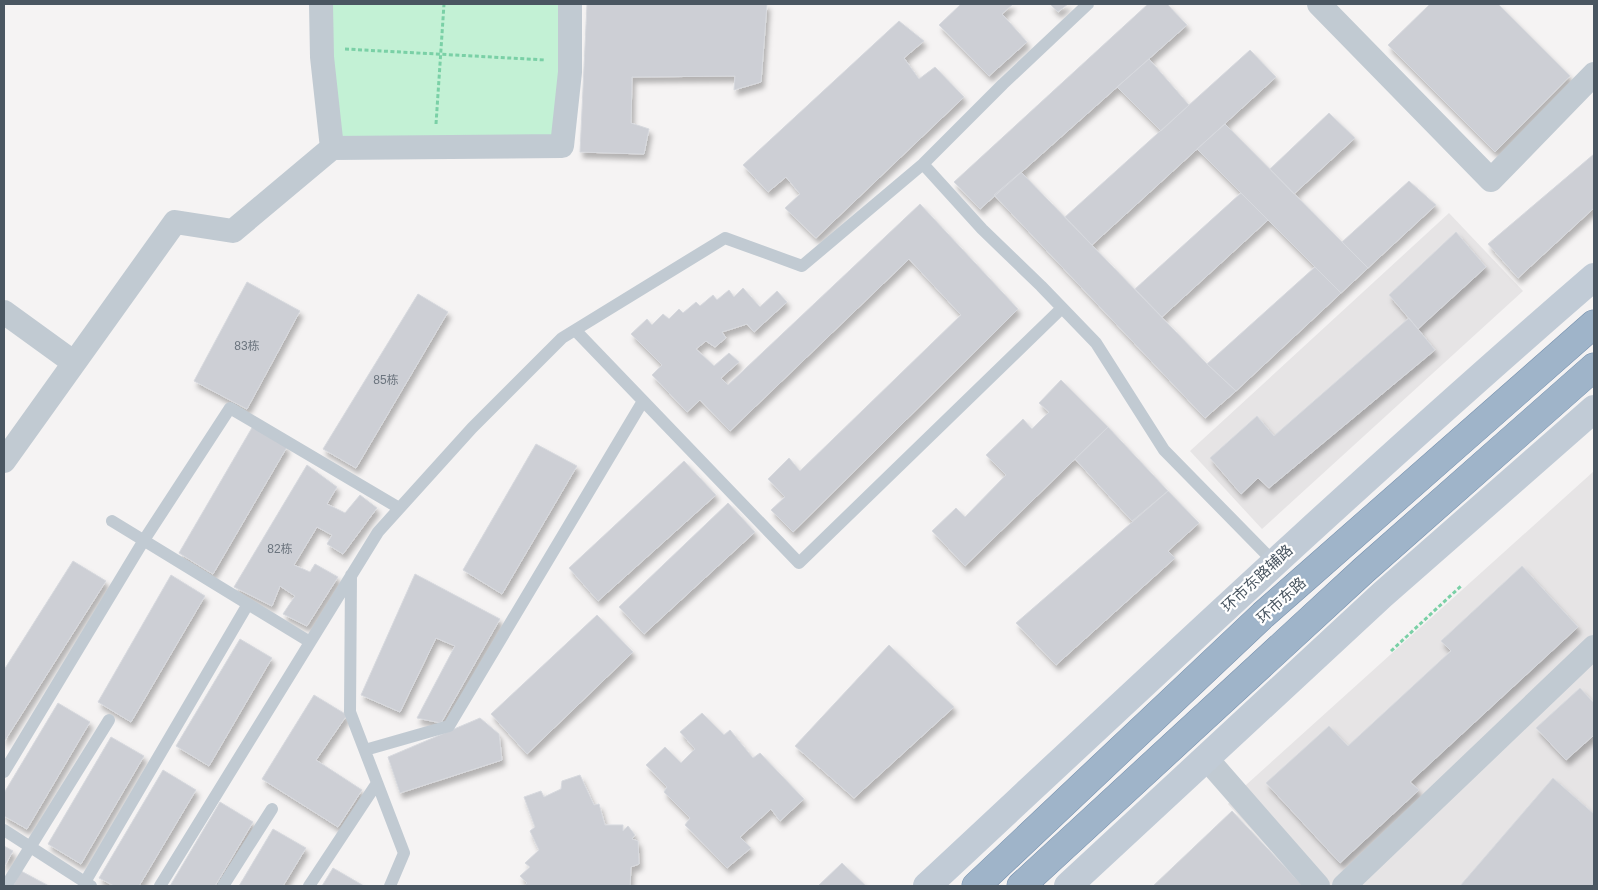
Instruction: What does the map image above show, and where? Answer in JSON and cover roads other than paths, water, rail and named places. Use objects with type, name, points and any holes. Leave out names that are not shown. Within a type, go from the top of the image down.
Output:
[{"type":"highway","name":"环市东路","points":[[976,886],[1263,616],[1594,324]]},
{"type":"highway","points":[[1021,886],[1364,570],[1594,367]]},
{"type":"main road","name":"环市东路辅路","points":[[927,886],[1274,562],[1594,277]]},
{"type":"main road","points":[[1068,886],[1382,595],[1594,409]]},
{"type":"street","points":[[321,4],[322,48],[332,148]]},
{"type":"street","points":[[4,461],[175,222],[233,231],[332,148],[562,146],[570,61],[570,4]]},
{"type":"street","points":[[1319,4],[1491,180],[1594,74]]},
{"type":"street","points":[[4,312],[73,362]]},
{"type":"street","points":[[1344,886],[1590,659]]},
{"type":"street","points":[[1206,758],[1318,886]]},
{"type":"lane","points":[[160,886],[378,532],[472,428],[562,338],[726,238],[802,266],[923,164],[1088,4]]},
{"type":"lane","points":[[923,164],[982,230],[1096,343],[1164,450],[1274,562]]},
{"type":"lane","points":[[575,330],[799,563],[1062,308]]},
{"type":"lane","points":[[365,750],[449,726],[643,401]]},
{"type":"lane","points":[[4,772],[144,540],[230,408],[399,508]]},
{"type":"lane","points":[[112,521],[310,642]]},
{"type":"lane","points":[[351,575],[350,712],[404,853],[390,886]]},
{"type":"lane","points":[[4,830],[88,884],[248,604]]},
{"type":"lane","points":[[6,886],[109,720]]},
{"type":"lane","points":[[309,886],[377,783]]},
{"type":"lane","points":[[223,886],[272,809]]}]
